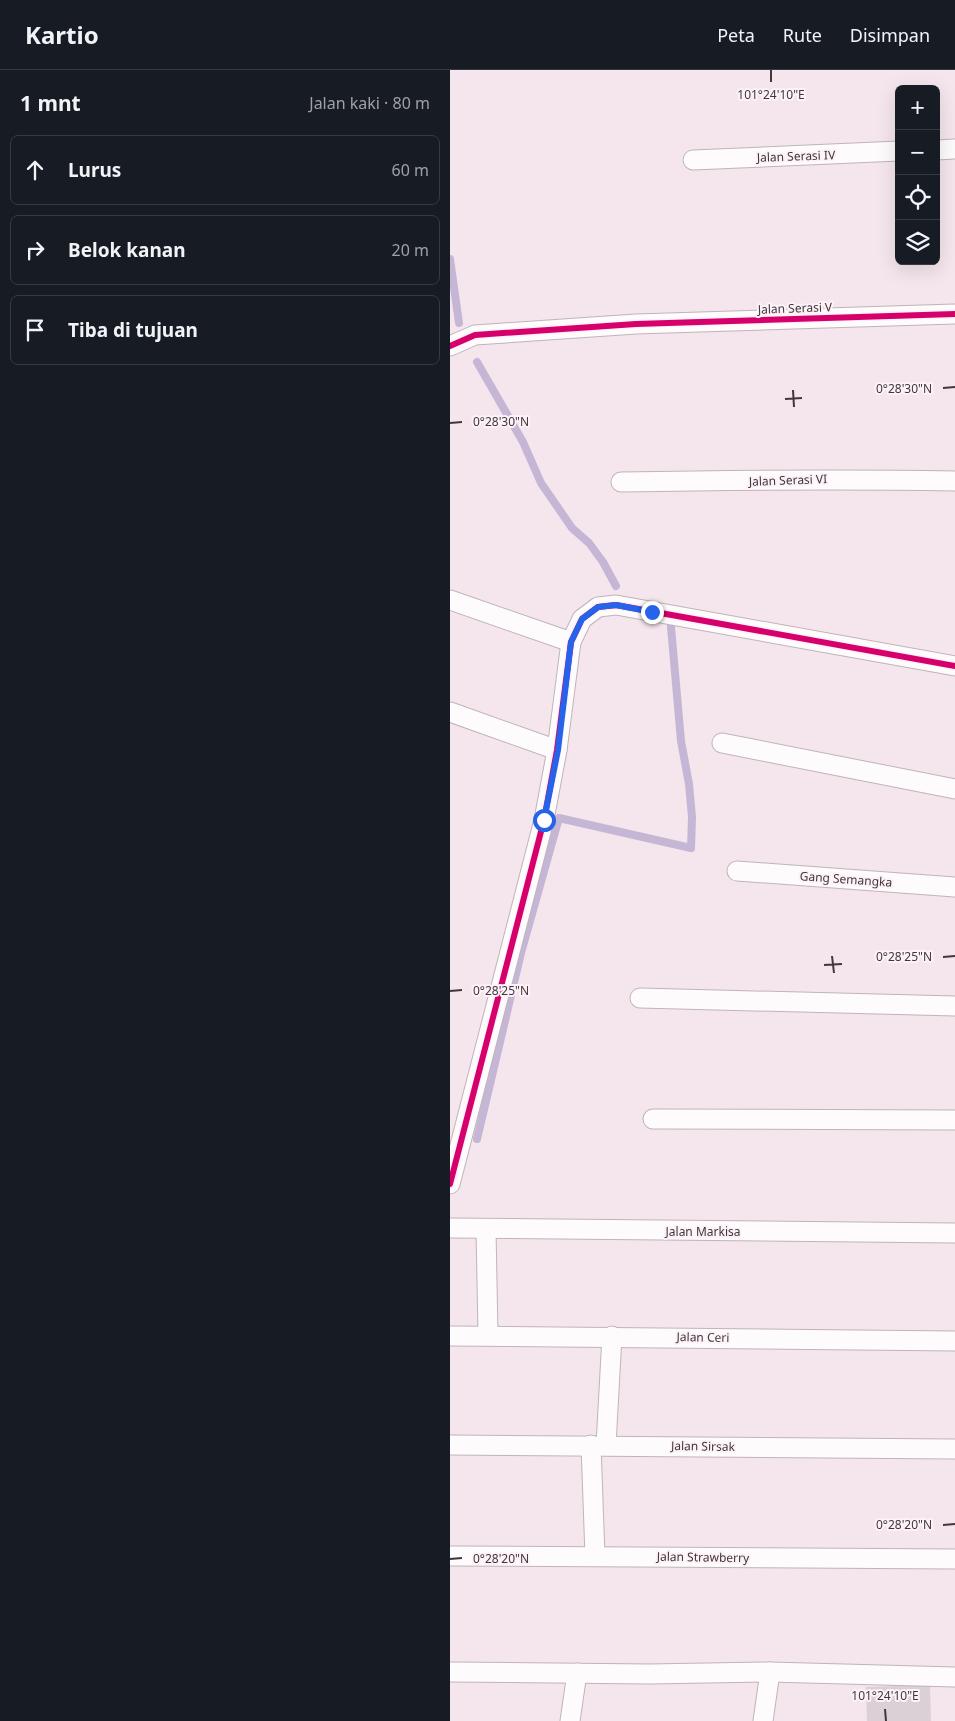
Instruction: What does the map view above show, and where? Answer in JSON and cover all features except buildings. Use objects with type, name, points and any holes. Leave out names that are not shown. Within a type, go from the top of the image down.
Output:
[{"type":"street","points":[[940,150],[955,149]]},
{"type":"street","name":"Jalan Serasi IV","points":[[693,160],[895,152]]},
{"type":"street","name":"Jalan Serasi V","points":[[450,346],[475,335],[636,324],[955,314]]},
{"type":"street","name":"Jalan Serasi VI","points":[[622,482],[712,479],[742,481],[827,479],[955,481]]},
{"type":"street","points":[[450,600],[571,642]]},
{"type":"street","points":[[450,1184],[544,820],[558,750],[571,642],[582,619],[598,607],[616,605],[955,666]]},
{"type":"street","points":[[450,712],[558,750]]},
{"type":"street","points":[[722,743],[955,789]]},
{"type":"street","name":"Gang Semangka","points":[[737,871],[955,887]]},
{"type":"street","points":[[640,998],[955,1006]]},
{"type":"street","points":[[653,1119],[955,1120]]},
{"type":"street","name":"Jalan Markisa","points":[[450,1228],[955,1233]]},
{"type":"street","points":[[486,1229],[488,1335]]},
{"type":"street","name":"Jalan Ceri","points":[[450,1336],[612,1336],[955,1341]]},
{"type":"street","points":[[595,1556],[599,1445],[612,1336]]},
{"type":"street","name":"Jalan Sirsak","points":[[450,1445],[955,1449]]},
{"type":"street","name":"Jalan Strawberry","points":[[450,1556],[955,1559]]},
{"type":"street","points":[[450,1672],[770,1672],[955,1677]]},
{"type":"street","points":[[763,1721],[770,1672]]},
{"type":"street","points":[[570,1721],[577,1673]]},
{"type":"waterway","points":[[450,259],[459,323]]},
{"type":"waterway","points":[[477,362],[523,442],[541,483],[572,528],[589,543],[603,562],[616,586]]},
{"type":"waterway","points":[[477,1139],[521,953],[559,818],[691,848],[692,817],[689,784],[681,741],[671,627]]},
{"type":"cycle path","points":[[450,346],[475,335],[636,324],[955,314]]},
{"type":"cycle path","points":[[450,1184],[544,820],[557,750],[571,642],[582,619],[598,607],[616,605],[955,666]]},
{"type":"route","points":[[544,820],[558,750],[571,642],[582,619],[598,607],[616,605],[652,612]]}]
